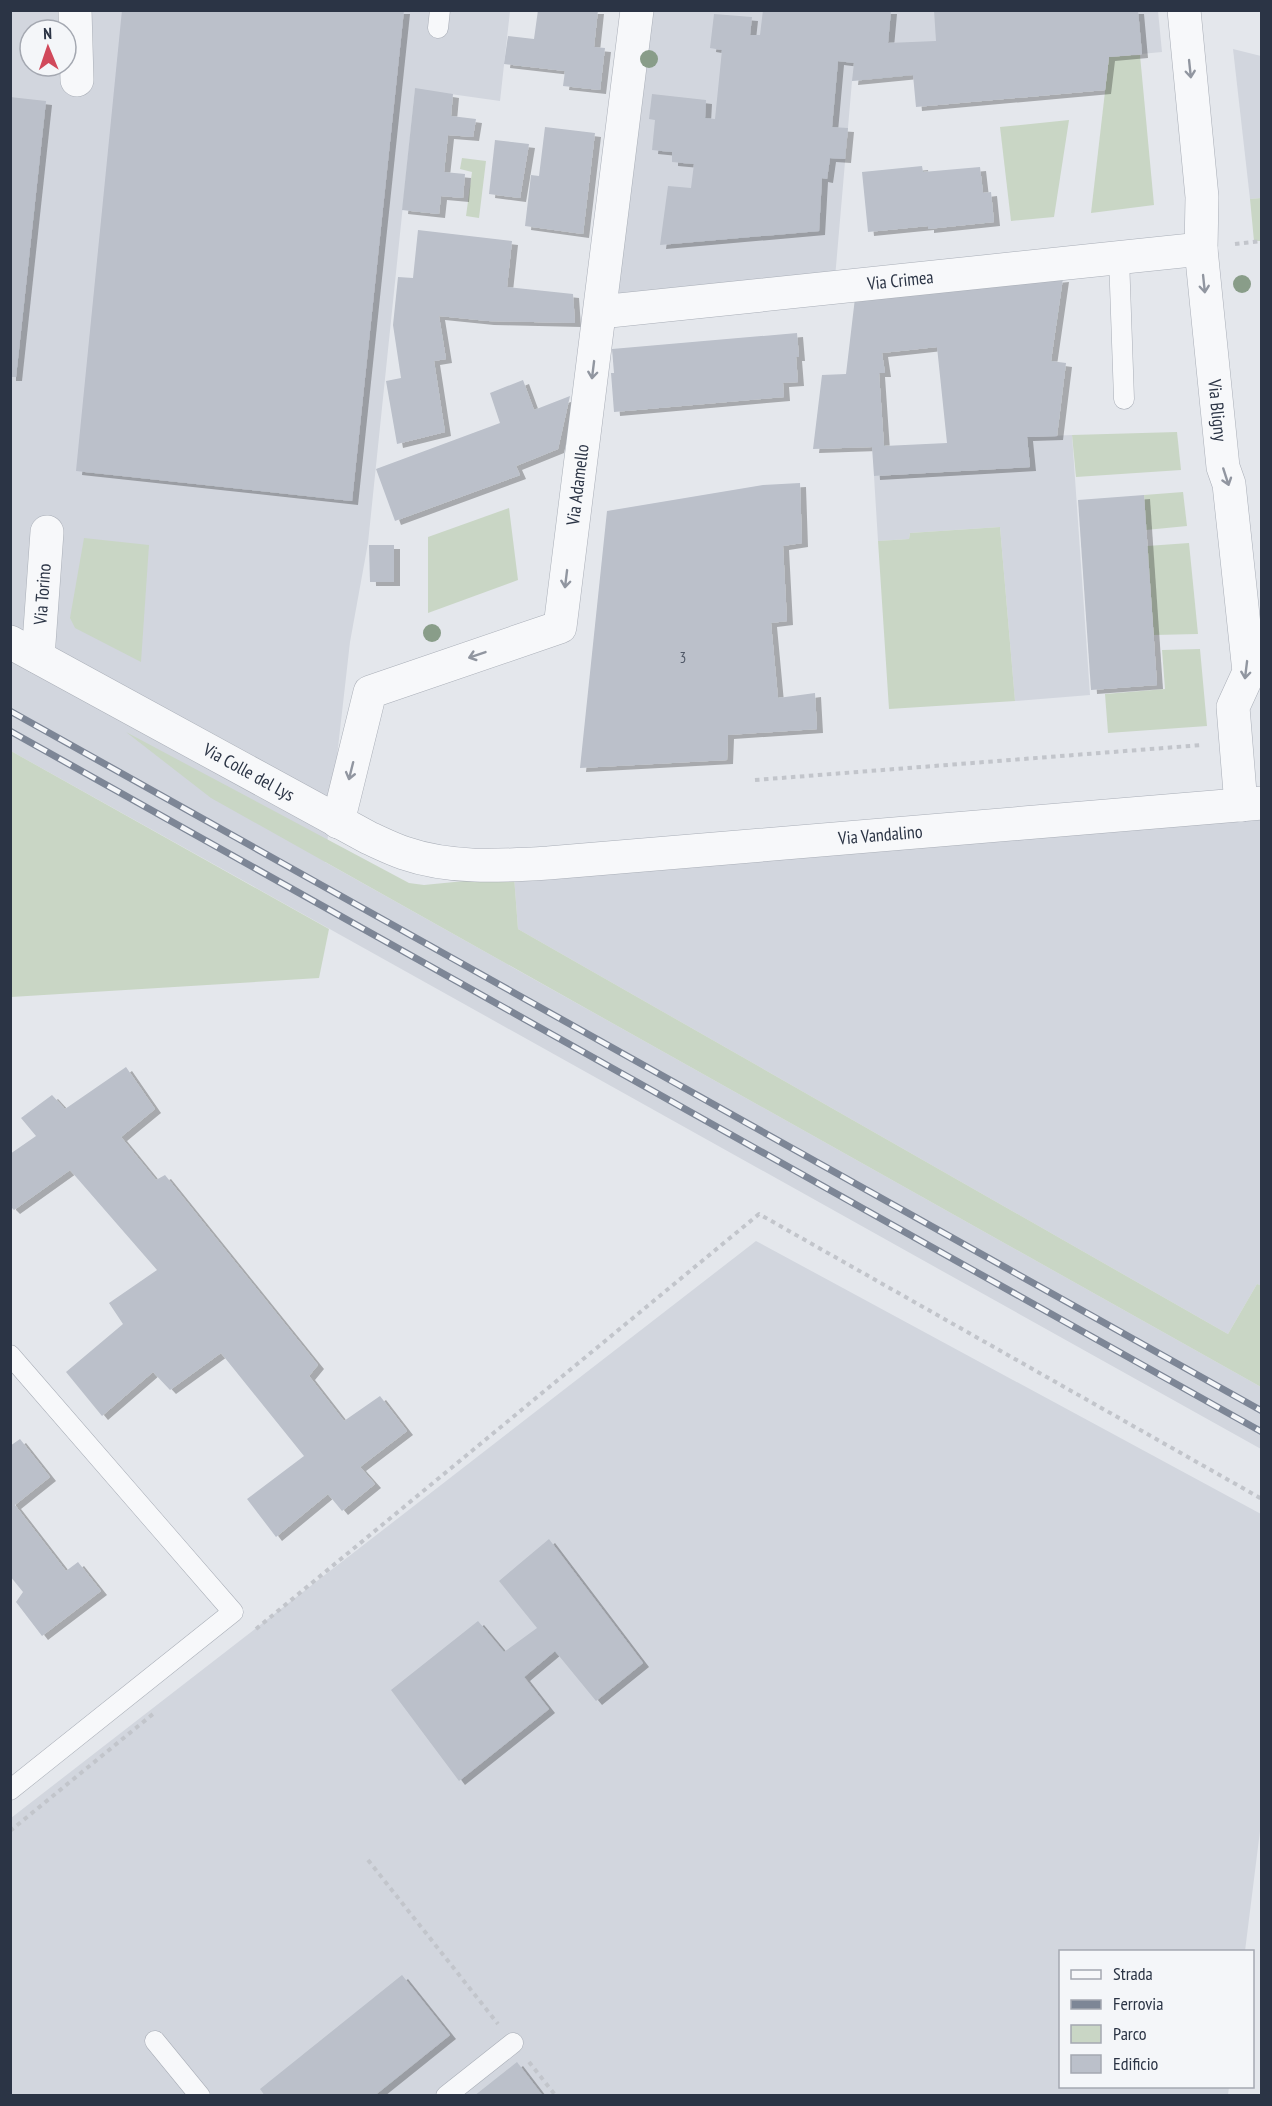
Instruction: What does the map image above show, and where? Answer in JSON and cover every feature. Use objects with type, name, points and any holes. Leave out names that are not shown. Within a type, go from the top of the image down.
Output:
[{"type":"street","points":[[75,10],[76,80]]},
{"type":"street","name":"Via Adamello","points":[[338,822],[370,692],[560,627],[637,10]]},
{"type":"street","name":"Via Bligny","points":[[1184,10],[1202,197],[1201,249],[1222,467],[1229,484],[1249,672],[1233,707],[1235,743],[1251,804]]},
{"type":"street","name":"Via Crimea","points":[[600,312],[1201,249]]},
{"type":"street","name":"Via Torino","points":[[24,649],[47,532]]},
{"type":"street","name":"Via Colle del Lys","points":[[24,649],[369,838],[405,853],[450,864],[497,866]]},
{"type":"street","name":"Via Vandalino","points":[[497,866],[1251,804]]},
{"type":"lane","points":[[1119,257],[1124,399]]},
{"type":"lane","points":[[10,1355],[233,1612],[10,1790]]},
{"type":"lane","points":[[155,2041],[200,2096]]},
{"type":"lane","points":[[446,2096],[513,2043]]},
{"type":"path","points":[[754,780],[1235,743]]},
{"type":"path","points":[[251,1633],[759,1214],[1262,1499]]},
{"type":"path","points":[[10,1831],[158,1710]]},
{"type":"path","points":[[368,1860],[556,2096]]},
{"type":"shaded area","points":[[10,11],[510,11],[500,101],[415,89],[368,543],[350,642],[325,862],[1261,1387],[1261,1449],[11,751]]},
{"type":"shaded area","points":[[649,11],[1158,11],[1162,52],[852,81],[835,278],[607,302]]},
{"type":"shaded area","points":[[1233,49],[1261,56],[1261,198],[1250,199]]},
{"type":"shaded area","points":[[1072,435],[1090,695],[1015,701],[1000,527],[910,533],[909,539],[878,541],[874,476],[1030,467],[1027,437]]},
{"type":"shaded area","points":[[1261,810],[1261,1286],[1257,1284],[1228,1334],[518,929],[514,876]]},
{"type":"shaded area","points":[[756,1241],[1261,1514],[1262,1815],[1245,1950],[1059,1950],[1059,2088],[1229,2088],[1228,2095],[11,2096],[11,1818]]},
{"type":"green space","points":[[1140,55],[1154,205],[1091,213],[1109,57]]},
{"type":"green space","points":[[1069,120],[1054,217],[1011,221],[1000,127]]},
{"type":"green space","points":[[462,158],[486,161],[479,218],[466,216],[472,172],[460,169]]},
{"type":"green space","points":[[1261,198],[1261,241],[1254,241],[1250,199]]},
{"type":"green space","points":[[1177,432],[1181,470],[1076,477],[1072,435]]},
{"type":"green space","points":[[1183,492],[1187,526],[1146,530],[1144,495]]},
{"type":"green space","points":[[509,508],[518,580],[428,613],[428,537]]},
{"type":"green space","points":[[1000,527],[1015,701],[889,709],[878,541],[909,539],[910,533]]},
{"type":"green space","points":[[84,538],[149,545],[141,662],[75,628],[70,618]]},
{"type":"green space","points":[[1189,543],[1198,634],[1154,635],[1147,546]]},
{"type":"green space","points":[[1200,649],[1207,726],[1108,733],[1105,694],[1165,689],[1162,650]]},
{"type":"green space","points":[[126,732],[409,883],[424,885],[514,876],[518,929],[1228,1334],[1257,1284],[1262,1286],[1261,1387],[211,798]]},
{"type":"green space","points":[[11,751],[329,929],[319,978],[11,997]]},
{"type":"building","points":[[122,10],[404,10],[352,501],[76,471]]},
{"type":"building","points":[[538,10],[598,10],[594,47],[605,48],[600,90],[563,86],[565,71],[504,64],[508,36],[534,39]]},
{"type":"building","points":[[763,10],[891,10],[888,43],[936,41],[934,10],[1138,10],[1142,54],[1109,57],[1105,90],[916,107],[913,75],[852,81],[854,63],[838,61],[832,127],[848,128],[845,159],[830,158],[827,179],[822,178],[819,231],[660,245],[668,186],[691,188],[694,164],[672,162],[672,152],[652,150],[655,120],[649,119],[652,94],[706,100],[705,118],[715,119],[722,50],[710,48],[714,14],[752,17],[750,35],[760,35]]},
{"type":"building","points":[[415,88],[453,94],[451,116],[476,119],[473,137],[448,135],[444,172],[465,174],[463,198],[441,196],[439,214],[402,210]]},
{"type":"building","points":[[10,97],[46,101],[16,377],[10,377]]},
{"type":"building","points":[[545,127],[595,133],[583,234],[525,226],[531,175],[539,176]]},
{"type":"building","points":[[495,140],[529,144],[520,198],[489,194]]},
{"type":"building","points":[[922,166],[923,172],[980,167],[983,193],[991,192],[994,222],[868,232],[862,172]]},
{"type":"building","points":[[418,230],[512,241],[507,287],[573,294],[575,323],[488,321],[439,316],[446,359],[434,361],[445,432],[397,444],[386,381],[401,378],[393,325],[398,277],[413,278]]},
{"type":"building","points":[[1063,278],[1051,361],[1066,363],[1057,436],[1027,437],[1030,467],[874,476],[872,447],[813,449],[822,375],[846,374],[855,298]],"holes":[[[937,347],[947,443],[884,446],[879,373],[885,373],[882,353]]]},
{"type":"building","points":[[797,333],[798,382],[783,383],[784,397],[614,412],[612,349]]},
{"type":"building","points":[[523,380],[534,410],[570,396],[558,449],[516,466],[520,475],[395,521],[376,469],[500,423],[490,393]]},
{"type":"building","points":[[800,483],[802,543],[783,546],[787,621],[771,623],[778,698],[815,693],[817,729],[728,735],[727,760],[580,768],[607,511],[763,485]]},
{"type":"building","points":[[1144,495],[1157,685],[1091,690],[1078,500]]},
{"type":"building","points":[[369,545],[394,545],[394,582],[370,582]]},
{"type":"building","points":[[126,1067],[155,1109],[121,1137],[156,1180],[165,1175],[318,1365],[309,1376],[344,1421],[380,1396],[407,1431],[360,1467],[375,1484],[342,1511],[328,1494],[276,1537],[247,1499],[304,1456],[221,1353],[170,1390],[153,1372],[102,1416],[66,1372],[123,1324],[109,1303],[157,1270],[70,1170],[14,1210],[10,1206],[10,1154],[36,1136],[21,1118],[52,1095],[65,1109]]},
{"type":"building","points":[[20,1439],[50,1477],[15,1505],[66,1571],[78,1562],[101,1591],[42,1636],[16,1602],[23,1592],[10,1576],[10,1446]]},
{"type":"building","points":[[549,1539],[643,1663],[596,1701],[555,1651],[524,1677],[549,1709],[459,1781],[391,1690],[478,1621],[504,1652],[537,1628],[499,1581]]},
{"type":"building","points":[[402,1975],[450,2035],[374,2096],[265,2096],[260,2089]]},
{"type":"building","points":[[517,2062],[543,2096],[474,2096]]},
{"type":"railway","points":[[10,711],[1262,1411]]},
{"type":"railway","points":[[10,731],[1262,1432]]}]
